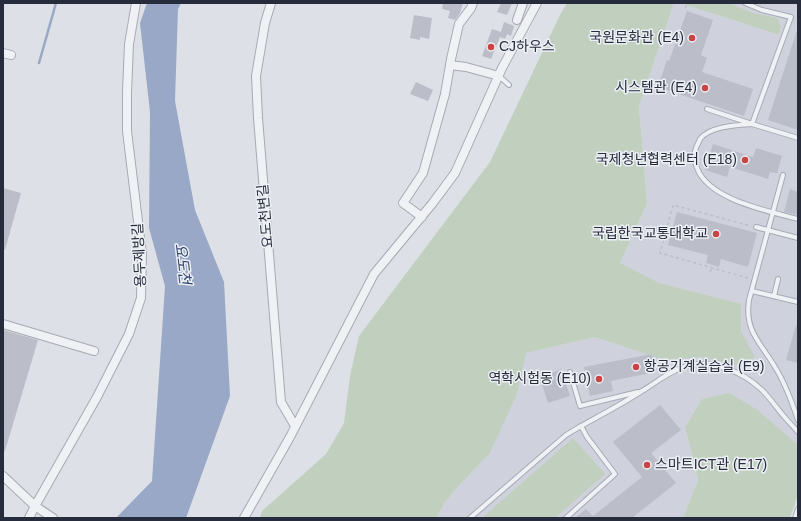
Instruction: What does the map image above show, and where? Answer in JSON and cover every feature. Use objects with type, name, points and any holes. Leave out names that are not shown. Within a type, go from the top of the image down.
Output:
[{"type":"street","name":"용두제방길","points":[[29,518],[104,383],[129,334],[141,298],[142,254],[127,131],[129,44],[136,3]]},
{"type":"street","name":"요도천변길","points":[[271,3],[265,23],[256,76],[281,402],[295,426]]},
{"type":"street","points":[[422,217],[403,203],[423,173],[445,94],[459,24],[473,3]]},
{"type":"street","points":[[517,20],[523,3]]},
{"type":"street","points":[[244,518],[295,426],[374,274],[422,217],[455,174],[499,76],[537,3]]},
{"type":"street","points":[[450,64],[466,66],[499,76]]},
{"type":"street","points":[[3,324],[94,351]]},
{"type":"street","points":[[3,476],[35,506],[52,517]]},
{"type":"lane","points":[[745,3],[762,10],[792,17],[752,124]]},
{"type":"lane","points":[[499,76],[509,85]]},
{"type":"lane","points":[[707,109],[798,138]]},
{"type":"lane","points":[[752,124],[720,128],[701,138],[694,153],[694,160],[697,170],[702,179],[725,196],[798,219]]},
{"type":"lane","points":[[783,175],[748,307],[748,320],[754,336],[775,367],[784,384],[798,420]]},
{"type":"lane","points":[[756,227],[798,238]]},
{"type":"lane","points":[[774,296],[778,279]]},
{"type":"lane","points":[[752,291],[798,302]]},
{"type":"lane","points":[[470,518],[566,435],[612,410],[682,367],[697,364],[710,365],[730,370],[749,380],[763,391],[798,432]]},
{"type":"lane","points":[[570,372],[580,406],[643,391]]},
{"type":"lane","points":[[566,518],[615,474],[587,437],[581,426]]},
{"type":"lane","points":[[795,518],[798,508]]},
{"type":"path","points":[[685,8],[688,3]]},
{"type":"path","points":[[750,278],[660,253],[673,205],[756,227]]},
{"type":"path","points":[[710,272],[712,268]]},
{"type":"shaded area","name":"국립한국교통대학교","points":[[674,3],[680,3],[779,35],[781,27],[778,18],[754,13],[730,3],[798,3],[798,447],[729,394],[702,399],[685,427],[698,480],[683,518],[436,518],[454,491],[488,455],[517,394],[525,353],[595,337],[610,285],[647,204],[639,106]]},
{"type":"green space","points":[[567,3],[674,3],[639,106],[647,204],[620,263],[659,283],[741,304],[741,331],[755,357],[741,366],[702,357],[664,360],[595,337],[526,353],[517,394],[490,453],[454,491],[436,518],[260,518],[262,511],[326,454],[344,423],[350,376],[359,336],[490,162]]},
{"type":"green space","points":[[680,3],[730,3],[754,13],[778,18],[781,27],[779,35]]},
{"type":"green space","points":[[729,393],[756,409],[798,445],[798,495],[790,518],[683,518],[698,480],[685,427],[702,399]]},
{"type":"green space","points":[[573,438],[605,474],[555,518],[482,518]]},
{"type":"water","name":"요도천","points":[[147,3],[181,3],[178,9],[175,101],[195,210],[224,282],[230,396],[186,518],[116,518],[152,481],[165,286],[149,228],[150,112],[140,23]]},
{"type":"building","points":[[443,3],[463,3],[460,13],[455,20],[448,18],[450,11],[442,9]]},
{"type":"building","points":[[501,3],[512,3],[507,15],[497,12]]},
{"type":"building","name":"시스템관 (E4)","points":[[687,11],[713,20],[701,55],[707,58],[702,72],[753,89],[744,116],[658,87],[667,60],[669,61]]},
{"type":"building","points":[[414,15],[432,18],[429,39],[420,37],[420,40],[410,38]]},
{"type":"building","name":"CJ하우스","points":[[504,22],[514,26],[511,36],[507,34],[505,39],[500,37],[491,59],[482,56],[492,29],[501,32]]},
{"type":"building","points":[[798,30],[798,130],[768,120]]},
{"type":"building","points":[[416,82],[433,90],[428,101],[410,94]]},
{"type":"building","name":"국제청년협력센터 (E18)","points":[[713,144],[753,157],[756,148],[782,156],[777,173],[770,172],[768,179],[730,167],[727,177],[705,170]]},
{"type":"building","points":[[3,188],[21,193],[5,250],[3,250]]},
{"type":"building","points":[[790,189],[798,192],[798,215],[784,212]]},
{"type":"building","points":[[677,212],[757,233],[748,267],[721,259],[719,267],[706,263],[708,255],[668,245]]},
{"type":"building","points":[[796,325],[798,325],[798,363],[786,360]]},
{"type":"building","points":[[3,330],[38,340],[5,451],[3,451]]},
{"type":"building","points":[[652,354],[656,372],[611,381],[613,391],[590,396],[584,367]]},
{"type":"building","points":[[561,369],[570,396],[548,403],[540,378]]},
{"type":"building","name":"스마트ICT관 (E17)","points":[[660,405],[681,430],[651,453],[676,483],[632,518],[575,518],[586,509],[593,516],[642,477],[613,442]]},
{"type":"waterway","points":[[39,63],[56,3]]},
{"type":"place","name":"국원문화관 (E4)","points":[[692,38]]},
{"type":"place","name":"CJ하우스","points":[[491,47]]},
{"type":"place","name":"시스템관 (E4)","points":[[705,88]]},
{"type":"place","name":"국제청년협력센터 (E18)","points":[[745,160]]},
{"type":"place","name":"국립한국교통대학교","points":[[716,234]]},
{"type":"place","name":"항공기계실습실 (E9)","points":[[636,367]]},
{"type":"place","name":"역학시험동 (E10)","points":[[599,379]]},
{"type":"place","name":"스마트ICT관 (E17)","points":[[647,465]]}]
